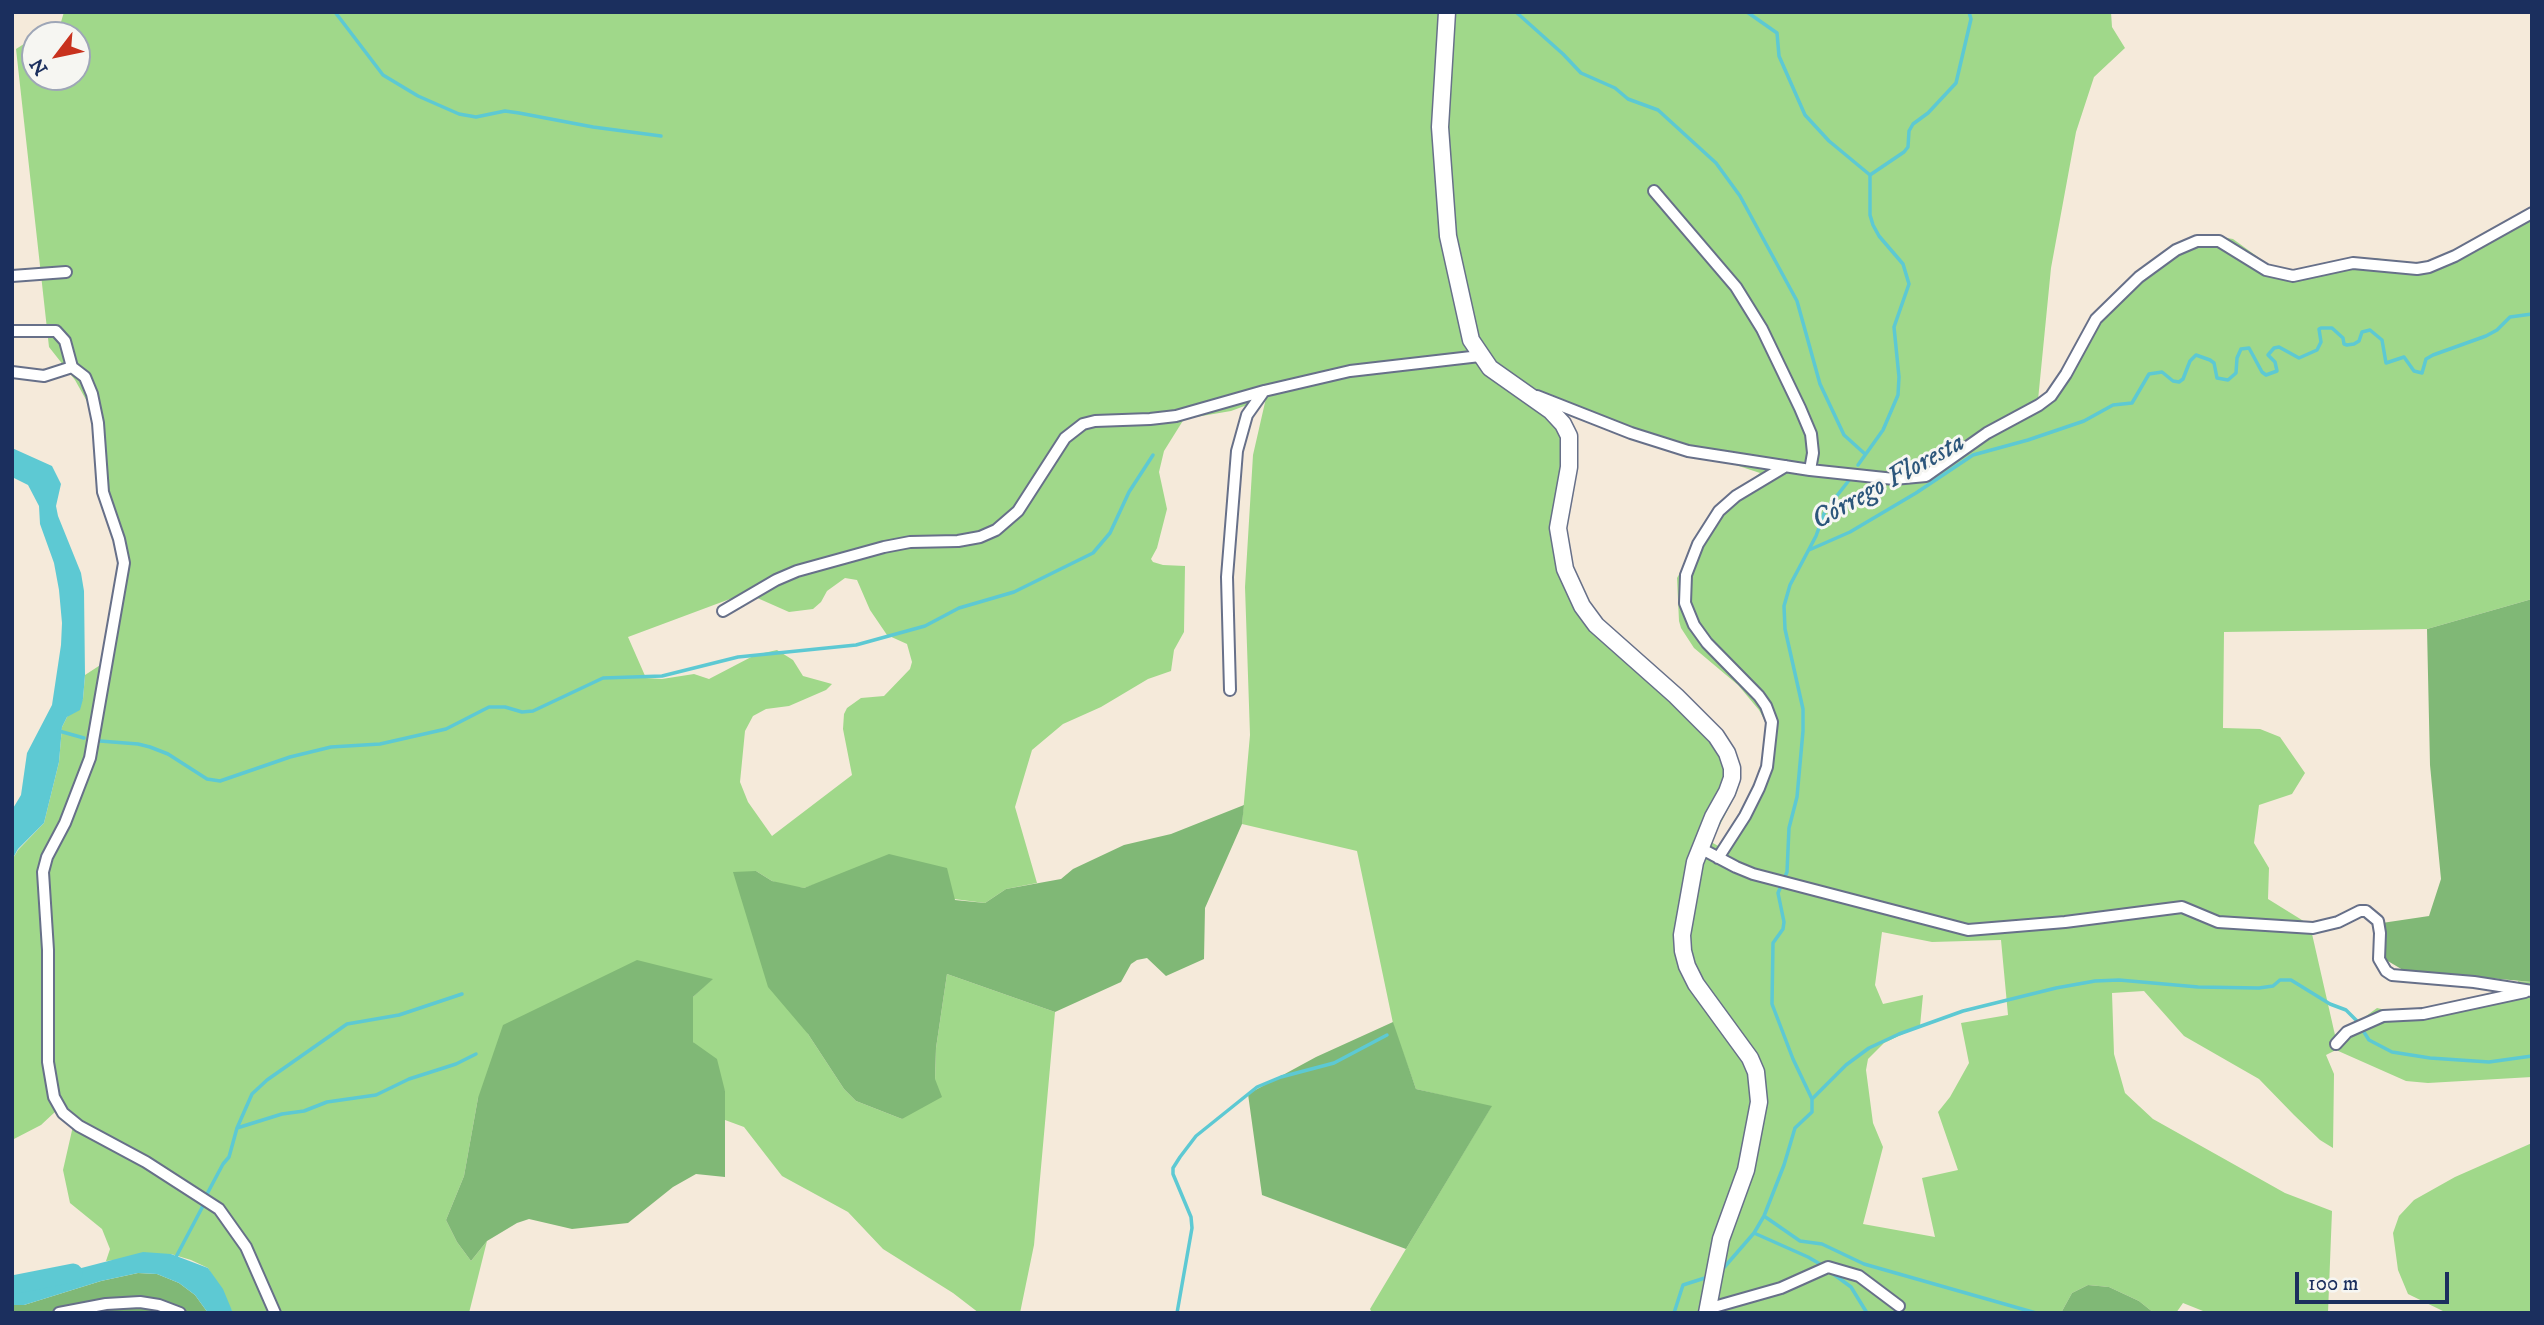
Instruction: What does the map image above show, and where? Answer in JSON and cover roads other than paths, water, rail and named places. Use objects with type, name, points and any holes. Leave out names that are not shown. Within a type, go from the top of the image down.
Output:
[{"type":"main road","points":[[1447,12],[1440,127],[1448,236],[1471,340],[1480,356],[1500,377],[1551,411],[1563,424],[1569,436],[1569,467],[1558,528],[1565,569],[1577,597],[1597,625],[1676,695],[1716,736],[1727,753],[1732,768],[1732,778],[1695,862],[1685,914],[1683,951],[1696,984],[1750,1058],[1756,1072],[1759,1102],[1746,1170],[1726,1224],[1707,1311]]},
{"type":"street","points":[[1654,191],[1727,275],[1762,329],[1811,434],[1813,453],[1810,470]]},
{"type":"street","points":[[1524,392],[1631,433],[1688,451],[1810,470],[1894,479],[1926,476],[1987,433],[2051,396],[2096,319],[2164,257],[2197,241],[2219,241],[2266,270],[2284,275],[2308,274],[2353,263],[2417,269],[2455,256],[2532,213]]},
{"type":"street","points":[[12,276],[66,272]]},
{"type":"street","points":[[12,331],[56,331],[65,341],[72,367],[82,373],[89,384],[98,423],[102,484],[106,505],[119,539],[124,569],[90,758],[43,872],[51,1086],[57,1104],[68,1118],[146,1162],[219,1209],[246,1247],[275,1313]]},
{"type":"street","points":[[723,611],[797,570],[884,547],[911,542],[958,541],[980,537],[996,530],[1018,511],[1065,438],[1083,424],[1176,416],[1264,391],[1350,371],[1480,356]]},
{"type":"street","points":[[12,372],[44,376],[72,367]]},
{"type":"street","points":[[1230,690],[1227,577],[1237,451],[1247,415],[1264,391]]},
{"type":"street","points":[[1718,858],[1759,788],[1767,767],[1772,722],[1759,696],[1707,643],[1694,625],[1685,603],[1686,575],[1698,544],[1719,512],[1764,477],[1787,465]]},
{"type":"street","points":[[1700,848],[1745,871],[1968,930],[2065,922],[2182,907],[2218,922],[2313,928],[2339,922],[2360,911],[2366,911],[2378,920],[2379,959],[2386,971],[2392,975],[2474,982],[2531,991]]},
{"type":"street","points":[[2336,1044],[2347,1032],[2383,1016],[2423,1014],[2531,991]]},
{"type":"street","points":[[1707,1311],[1781,1288],[1828,1267],[1859,1276],[1899,1306]]},
{"type":"street","points":[[60,1313],[106,1304],[140,1302],[159,1305],[180,1313]]},
{"type":"water","points":[[12,448],[52,466],[61,484],[56,506],[58,516],[81,573],[84,591],[85,675],[80,710],[67,717],[62,727],[59,762],[44,823],[18,849],[12,860],[12,810],[21,795],[27,753],[52,705],[62,623],[54,563],[40,524],[39,506],[28,485],[12,477]]},
{"type":"water","points":[[143,1252],[171,1254],[208,1268],[223,1289],[233,1313],[208,1313],[195,1295],[179,1283],[157,1274],[138,1273],[101,1281],[24,1305],[12,1305],[12,1286]]},
{"type":"waterway","points":[[335,12],[383,75],[418,96],[459,114],[476,117],[505,111],[661,136]]},
{"type":"waterway","points":[[1516,12],[1581,73],[1615,88],[1628,99],[1658,110],[1716,163],[1740,196],[1797,301],[1820,384],[1844,435],[1865,454]]},
{"type":"waterway","points":[[1747,12],[1777,33],[1779,56],[1805,115],[1829,141],[1870,175]]},
{"type":"waterway","points":[[1870,175],[1904,152],[1908,147],[1909,131],[1913,124],[1928,113],[1956,83],[1971,19],[1969,12]]},
{"type":"waterway","points":[[1858,465],[1883,430],[1898,395],[1894,327],[1909,284],[1903,264],[1873,225],[1870,215],[1870,175]]},
{"type":"waterway","name":"Córrego Floresta","points":[[1809,550],[1850,532],[1973,455],[2084,421],[2113,405],[2132,403],[2149,374],[2162,372],[2173,381],[2179,382],[2196,355],[2214,363],[2217,378],[2228,380],[2236,373],[2241,349],[2249,348],[2266,375],[2277,371],[2275,362],[2268,355],[2274,348],[2279,347],[2299,358],[2317,350],[2321,342],[2321,328],[2332,328],[2347,345],[2359,341],[2362,332],[2370,330],[2382,340],[2386,363],[2404,357],[2414,371],[2422,373],[2426,359],[2433,355],[2486,336],[2497,330],[2510,317],[2532,314]]},
{"type":"waterway","points":[[100,741],[150,747],[168,754],[207,779],[220,781],[290,757],[331,747],[380,744],[446,729],[489,707],[533,711],[603,678],[662,676],[738,657],[856,645],[925,626],[959,608],[1014,592],[1093,553],[1110,533],[1129,492],[1153,455]]},
{"type":"waterway","name":"Córrego Floresta","points":[[1721,1271],[1754,1233],[1764,1216],[1795,1128],[1812,1112],[1812,1099],[1772,1004],[1773,943],[1783,929],[1784,922],[1778,893],[1787,872],[1789,828],[1797,797],[1803,731],[1803,709],[1785,629],[1784,606],[1790,585],[1816,536],[1825,511],[1850,479]]},
{"type":"waterway","points":[[59,731],[84,738]]},
{"type":"waterway","points":[[1812,1099],[1846,1065],[1869,1048],[1899,1034],[1963,1011],[2095,981],[2259,988],[2273,986],[2280,980],[2291,980],[2330,1004],[2346,1010],[2359,1023]]},
{"type":"waterway","points":[[207,1194],[229,1157],[237,1128],[252,1094],[267,1080],[347,1024],[399,1015],[462,994]]},
{"type":"waterway","points":[[2362,1029],[2369,1040],[2392,1052],[2489,1062],[2532,1056]]},
{"type":"waterway","points":[[1177,1313],[1192,1228],[1191,1217],[1173,1174],[1173,1168],[1180,1157],[1196,1136],[1257,1087],[1281,1077],[1334,1063],[1387,1035]]},
{"type":"waterway","points":[[237,1128],[282,1114],[304,1111],[327,1102],[376,1095],[409,1079],[456,1064],[476,1054]]},
{"type":"waterway","points":[[176,1257],[204,1204]]},
{"type":"waterway","points":[[1764,1216],[1800,1241],[1822,1244],[1864,1264],[2036,1313]]},
{"type":"waterway","points":[[1754,1233],[1820,1264]]},
{"type":"waterway","points":[[12,1285],[73,1273]]},
{"type":"waterway","points":[[1832,1273],[1851,1287],[1867,1313]]},
{"type":"waterway","name":"Córrego Floresta","points":[[1674,1313],[1683,1285],[1708,1277]]}]
